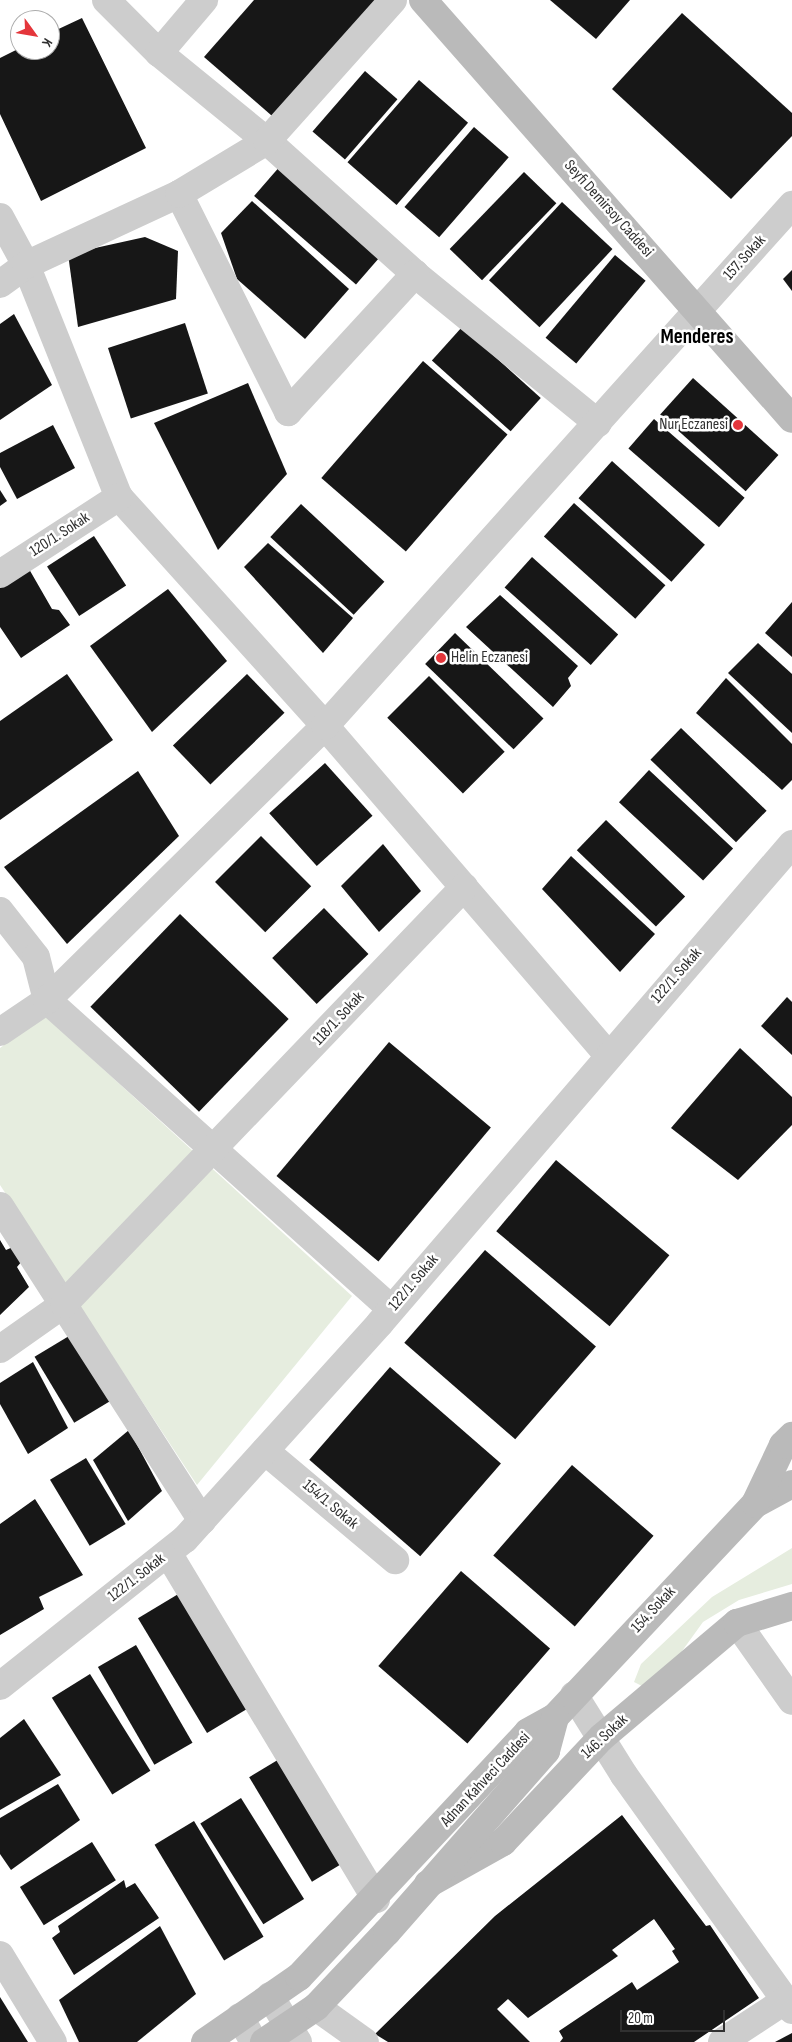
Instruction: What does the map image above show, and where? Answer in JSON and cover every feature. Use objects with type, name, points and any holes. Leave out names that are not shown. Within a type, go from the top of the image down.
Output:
[{"type":"main road","name":"Seyfi Demirsoy Caddesi","points":[[423,0],[698,310],[792,420]]},
{"type":"main road","points":[[755,1504],[783,1445],[792,1436]]},
{"type":"main road","points":[[755,1504],[792,1484]]},
{"type":"main road","name":"154. Sokak","points":[[555,1717],[755,1504]]},
{"type":"main road","name":"146. Sokak","points":[[428,1884],[503,1842],[602,1737],[737,1623],[792,1606]]},
{"type":"main road","name":"Adnan Kahveci Caddesi","points":[[205,2042],[299,1977],[376,1899],[528,1732],[555,1717]]},
{"type":"main road","name":"Adnan Kahveci Caddesi","points":[[264,2042],[293,2034],[428,1884],[546,1750],[555,1717]]},
{"type":"street","points":[[106,0],[159,52],[267,141],[415,274],[598,423]]},
{"type":"street","points":[[159,52],[204,0]]},
{"type":"street","points":[[0,284],[26,266],[179,194],[267,141],[393,0]]},
{"type":"street","points":[[179,194],[288,412],[415,274]]},
{"type":"street","name":"157. Sokak","points":[[0,1032],[47,1000],[325,726],[792,205]]},
{"type":"street","points":[[0,217],[26,266],[119,497],[325,726],[608,1054]]},
{"type":"street","name":"120/1. Sokak","points":[[0,574],[119,497]]},
{"type":"street","name":"122/1. Sokak","points":[[0,1686],[168,1553],[202,1520],[391,1309],[608,1054],[792,844]]},
{"type":"street","name":"118/1. Sokak","points":[[64,1304],[215,1151],[464,887]]},
{"type":"street","points":[[0,911],[36,957],[47,1000],[391,1309]]},
{"type":"street","points":[[0,1206],[202,1520]]},
{"type":"street","points":[[0,1349],[64,1304]]},
{"type":"street","name":"154/1. Sokak","points":[[265,1451],[395,1560]]},
{"type":"street","points":[[168,1553],[376,1899]]},
{"type":"street","points":[[737,1623],[792,1701]]},
{"type":"street","points":[[574,1695],[624,1775],[789,2005],[722,2042]]},
{"type":"street","points":[[0,1956],[53,2042]]},
{"type":"street","points":[[270,1996],[293,2034]]},
{"type":"street","points":[[316,2007],[364,2042]]},
{"type":"street","points":[[240,2017],[254,2042]]},
{"type":"shaded area","points":[[44,1015],[352,1296],[197,1485],[0,1185],[0,1048]]},
{"type":"shaded area","points":[[792,1548],[792,1584],[739,1600],[703,1622],[664,1676],[642,1686],[634,1682],[641,1664],[712,1597]]},
{"type":"building","points":[[254,0],[383,0],[279,122],[204,57]]},
{"type":"building","points":[[550,0],[630,0],[596,39]]},
{"type":"building","points":[[682,13],[792,113],[792,136],[731,199],[612,89]]},
{"type":"building","points":[[82,18],[146,148],[41,201],[0,114],[0,58],[10,53],[10,60],[60,60],[60,28]]},
{"type":"building","points":[[365,71],[397,99],[345,160],[313,131]]},
{"type":"building","points":[[419,80],[468,123],[397,205],[347,162]]},
{"type":"building","points":[[474,127],[509,157],[439,237],[404,207]]},
{"type":"building","points":[[281,165],[383,254],[356,285],[254,196]]},
{"type":"building","points":[[524,172],[556,203],[482,280],[450,249]]},
{"type":"building","points":[[252,201],[349,289],[305,339],[237,279],[221,233]]},
{"type":"building","points":[[562,202],[612,249],[539,327],[489,280]]},
{"type":"building","points":[[145,237],[178,251],[176,299],[78,327],[68,254]]},
{"type":"building","points":[[615,255],[646,281],[576,363],[546,338]]},
{"type":"building","points":[[792,270],[792,291],[783,279]]},
{"type":"building","points":[[14,314],[52,385],[0,420],[0,324]]},
{"type":"building","points":[[185,323],[208,393],[131,418],[108,348]]},
{"type":"building","points":[[462,327],[541,398],[511,431],[432,360]]},
{"type":"building","points":[[423,361],[508,434],[406,551],[321,478]]},
{"type":"building","points":[[693,378],[778,455],[746,491],[660,414]]},
{"type":"building","points":[[248,383],[287,474],[218,550],[154,423]]},
{"type":"building","points":[[654,419],[745,498],[719,527],[628,448]]},
{"type":"building","points":[[53,425],[75,468],[17,499],[0,467],[0,453]]},
{"type":"building","points":[[612,461],[705,545],[671,582],[579,498]]},
{"type":"building","points":[[0,490],[7,501],[0,506]]},
{"type":"building","points":[[574,503],[665,585],[635,619],[544,536]]},
{"type":"building","points":[[301,504],[384,582],[354,615],[270,537]]},
{"type":"building","points":[[94,536],[126,585],[79,616],[47,566]]},
{"type":"building","points":[[268,543],[353,618],[323,653],[244,567]]},
{"type":"building","points":[[532,557],[618,635],[591,665],[505,587]]},
{"type":"building","points":[[29,569],[52,609],[59,610],[70,625],[21,658],[0,627],[0,588]]},
{"type":"building","points":[[168,589],[227,661],[152,732],[90,646]]},
{"type":"building","points":[[500,595],[578,666],[568,678],[571,686],[553,707],[466,627]]},
{"type":"building","points":[[792,602],[792,657],[765,633]]},
{"type":"building","points":[[455,633],[543,718],[514,749],[425,664]]},
{"type":"building","points":[[758,643],[792,674],[792,733],[728,673]]},
{"type":"building","points":[[67,674],[113,740],[0,820],[0,721]]},
{"type":"building","points":[[247,674],[285,713],[210,784],[173,746]]},
{"type":"building","points":[[429,676],[505,752],[463,793],[387,718]]},
{"type":"building","points":[[726,678],[792,744],[792,780],[782,790],[696,713]]},
{"type":"building","points":[[681,728],[767,811],[736,842],[650,760]]},
{"type":"building","points":[[325,763],[373,816],[317,866],[269,813]]},
{"type":"building","points":[[649,770],[733,848],[703,881],[619,802]]},
{"type":"building","points":[[138,771],[179,836],[67,944],[4,867]]},
{"type":"building","points":[[606,820],[685,896],[656,927],[577,850]]},
{"type":"building","points":[[261,836],[311,886],[265,932],[215,882]]},
{"type":"building","points":[[383,844],[421,891],[379,932],[341,886]]},
{"type":"building","points":[[571,856],[655,934],[620,972],[542,889]]},
{"type":"building","points":[[324,908],[368,954],[317,1004],[272,958]]},
{"type":"building","points":[[180,914],[289,1019],[199,1112],[90,1007]]},
{"type":"building","points":[[787,997],[792,1002],[792,1055],[761,1026]]},
{"type":"building","points":[[389,1042],[491,1127],[378,1262],[277,1176]]},
{"type":"building","points":[[740,1048],[792,1097],[792,1125],[738,1180],[671,1128]]},
{"type":"building","points":[[556,1160],[669,1255],[610,1326],[496,1231]]},
{"type":"building","points":[[0,1240],[6,1250],[13,1247],[22,1261],[17,1267],[29,1287],[0,1315]]},
{"type":"building","points":[[485,1250],[596,1346],[515,1439],[404,1343]]},
{"type":"building","points":[[74,1333],[114,1399],[74,1423],[35,1357]]},
{"type":"building","points":[[33,1362],[68,1428],[28,1454],[0,1404],[0,1383]]},
{"type":"building","points":[[390,1367],[501,1463],[420,1556],[309,1460]]},
{"type":"building","points":[[129,1430],[162,1491],[128,1521],[93,1460]]},
{"type":"building","points":[[86,1458],[126,1524],[90,1546],[50,1480]]},
{"type":"building","points":[[572,1465],[654,1536],[575,1626],[493,1556]]},
{"type":"building","points":[[35,1499],[83,1575],[39,1597],[44,1609],[0,1635],[0,1524]]},
{"type":"building","points":[[461,1571],[550,1648],[467,1744],[378,1666]]},
{"type":"building","points":[[180,1593],[249,1708],[207,1733],[138,1618]]},
{"type":"building","points":[[136,1645],[192,1743],[154,1765],[98,1667]]},
{"type":"building","points":[[90,1674],[150,1771],[112,1795],[52,1698]]},
{"type":"building","points":[[24,1719],[61,1775],[0,1810],[0,1738]]},
{"type":"building","points":[[286,1755],[349,1860],[312,1882],[249,1777]]},
{"type":"building","points":[[58,1784],[80,1820],[11,1870],[0,1854],[0,1818]]},
{"type":"building","points":[[241,1798],[304,1899],[263,1924],[200,1823]]},
{"type":"building","points":[[622,1815],[706,1926],[710,1925],[759,1998],[694,2042],[560,2042],[563,2038],[559,2031],[632,1982],[637,1990],[679,1962],[672,1951],[675,1949],[654,1919],[612,1950],[618,1956],[528,2018],[508,1999],[497,2009],[530,2042],[388,2042],[375,2034],[495,1916]]},
{"type":"building","points":[[194,1821],[264,1937],[224,1960],[155,1845]]},
{"type":"building","points":[[92,1842],[116,1880],[44,1925],[20,1887]]},
{"type":"building","points":[[124,1880],[126,1888],[135,1883],[159,1918],[74,1975],[52,1938],[60,1932],[58,1926]]},
{"type":"building","points":[[160,1926],[196,1994],[137,2042],[79,2042],[59,2000]]},
{"type":"building","points":[[0,1997],[28,2042],[0,2042]]},
{"type":"building","points":[[792,2033],[792,2042],[775,2042]]},
{"type":"place","name":"Nur Eczanesi","points":[[738,425]]},
{"type":"place","name":"Helin Eczanesi","points":[[441,658]]},
{"type":"district","name":"Menderes","points":[[697,337]]}]
